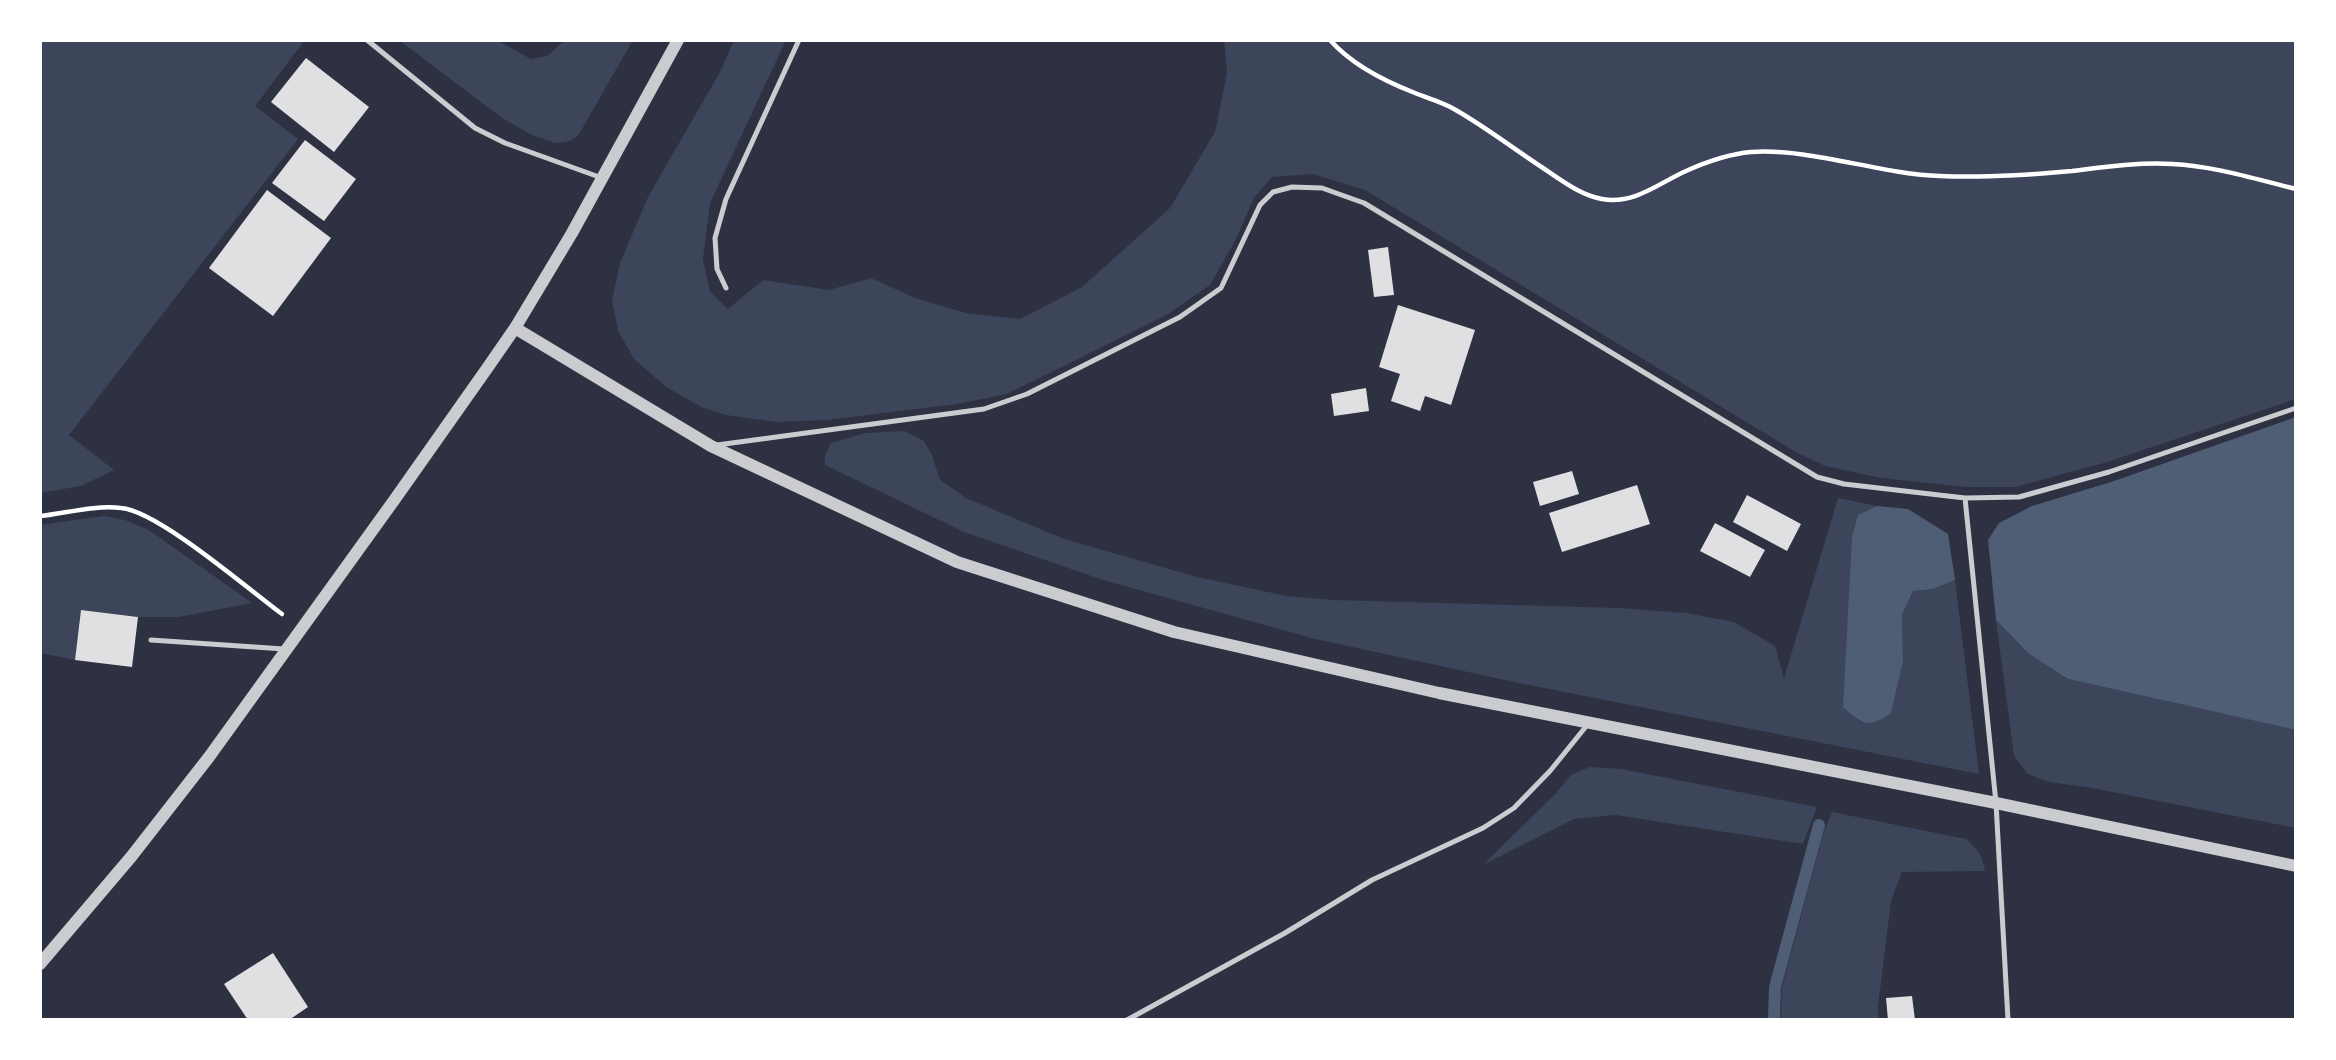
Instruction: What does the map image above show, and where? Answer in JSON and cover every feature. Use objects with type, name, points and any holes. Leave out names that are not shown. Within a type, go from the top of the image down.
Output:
[{"type":"street","points":[[40,964],[131,857],[209,757],[515,328],[678,40]]},
{"type":"street","points":[[515,328],[710,446],[957,562],[1174,632],[1440,693],[1996,803],[2296,866]]},
{"type":"lane","points":[[367,40],[475,128],[505,143],[602,178]]},
{"type":"lane","points":[[726,288],[717,270],[715,238],[726,199],[799,40]]},
{"type":"lane","points":[[710,446],[984,409],[1027,394],[1180,317],[1221,288],[1260,205],[1273,192],[1292,187],[1322,188],[1364,203],[1817,477],[1844,484],[1965,498],[2019,497],[2109,472],[2296,408]]},
{"type":"lane","points":[[1965,498],[1996,803],[2008,1020]]},
{"type":"lane","points":[[150,640],[287,649]]},
{"type":"lane","points":[[1127,1020],[1285,933],[1372,880],[1483,828],[1514,808],[1550,771],[1590,722]]},
{"type":"path","points":[[1330,40],[1362,67],[1414,93],[1451,107],[1564,182],[1585,194],[1604,199],[1620,200],[1637,196],[1686,171],[1723,157],[1750,152],[1777,152],[1875,169],[1937,176],[1987,177],[2132,164],[2203,166],[2296,189]]},
{"type":"path","points":[[40,516],[93,508],[123,508],[150,519],[180,537],[302,629]]},
{"type":"shaded area","points":[[40,40],[305,40],[255,106],[298,139],[69,435],[114,470],[81,486],[40,493]]},
{"type":"shaded area","points":[[399,40],[497,40],[531,59],[547,56],[565,40],[633,40],[578,136],[570,141],[555,143],[532,135],[502,118]]},
{"type":"shaded area","points":[[734,40],[786,40],[710,203],[703,259],[710,292],[728,309],[763,280],[829,290],[871,278],[915,298],[966,313],[1020,319],[1082,287],[1170,208],[1215,132],[1227,72],[1224,40],[2296,40],[2296,399],[2104,463],[2015,487],[1965,487],[1881,478],[1825,466],[1794,451],[1365,190],[1313,174],[1272,177],[1254,198],[1236,239],[1210,285],[1167,315],[1007,394],[957,404],[827,420],[776,422],[726,415],[701,407],[665,386],[634,359],[618,331],[612,300],[620,263],[648,197],[720,72]]},
{"type":"shaded area","points":[[2296,417],[2296,730],[2068,679],[2029,654],[1996,620],[1988,540],[1999,523],[2032,506],[2114,481]]},
{"type":"shaded area","points":[[905,431],[924,441],[940,480],[966,498],[1064,539],[1197,577],[1287,596],[1334,600],[1620,608],[1686,613],[1734,622],[1775,646],[1784,678],[1838,498],[1877,506],[1858,516],[1903,661],[1902,615],[1913,591],[1933,589],[1955,580],[1979,774],[1514,682],[1311,638],[1100,579],[964,532],[825,465],[825,455],[831,443],[865,433]]},
{"type":"shaded area","points":[[1877,506],[1908,509],[1948,534],[1955,580],[1933,589],[1913,591],[1902,615],[1903,661],[1891,713],[1871,723],[1861,721],[1843,707],[1852,537],[1858,515]]},
{"type":"shaded area","points":[[103,516],[125,520],[149,530],[252,603],[179,617],[138,617],[81,610],[75,660],[40,653],[40,525]]},
{"type":"shaded area","points":[[1996,620],[2029,654],[2068,679],[2296,730],[2296,828],[2087,787],[2048,782],[2028,774],[2014,756]]},
{"type":"shaded area","points":[[1590,767],[1621,769],[1817,807],[1803,844],[1615,815],[1574,819],[1483,865],[1571,775]]},
{"type":"shaded area","points":[[1832,812],[1966,839],[1979,853],[1985,871],[1902,872],[1891,901],[1878,1007],[1879,1020],[1781,1020],[1782,987],[1824,831]]},
{"type":"building","points":[[306,58],[369,107],[334,152],[271,102]]},
{"type":"building","points":[[305,140],[356,179],[324,221],[272,183]]},
{"type":"building","points":[[267,190],[331,238],[273,316],[209,268]]},
{"type":"building","points":[[1388,247],[1394,295],[1374,297],[1368,250]]},
{"type":"building","points":[[1398,305],[1475,330],[1451,405],[1425,396],[1420,411],[1391,401],[1400,374],[1379,367]]},
{"type":"building","points":[[1366,388],[1369,411],[1334,416],[1331,394]]},
{"type":"building","points":[[1572,471],[1579,494],[1540,506],[1533,482]]},
{"type":"building","points":[[1637,485],[1650,524],[1562,552],[1549,513]]},
{"type":"building","points":[[1747,495],[1801,524],[1787,551],[1733,522]]},
{"type":"building","points":[[1715,523],[1765,550],[1750,577],[1700,551]]},
{"type":"building","points":[[81,610],[138,617],[132,667],[75,660]]},
{"type":"building","points":[[273,953],[308,1007],[289,1020],[248,1020],[224,984]]},
{"type":"building","points":[[1912,996],[1915,1020],[1888,1020],[1886,998]]},
{"type":"waterway","points":[[1774,1020],[1775,987],[1819,825]]}]
